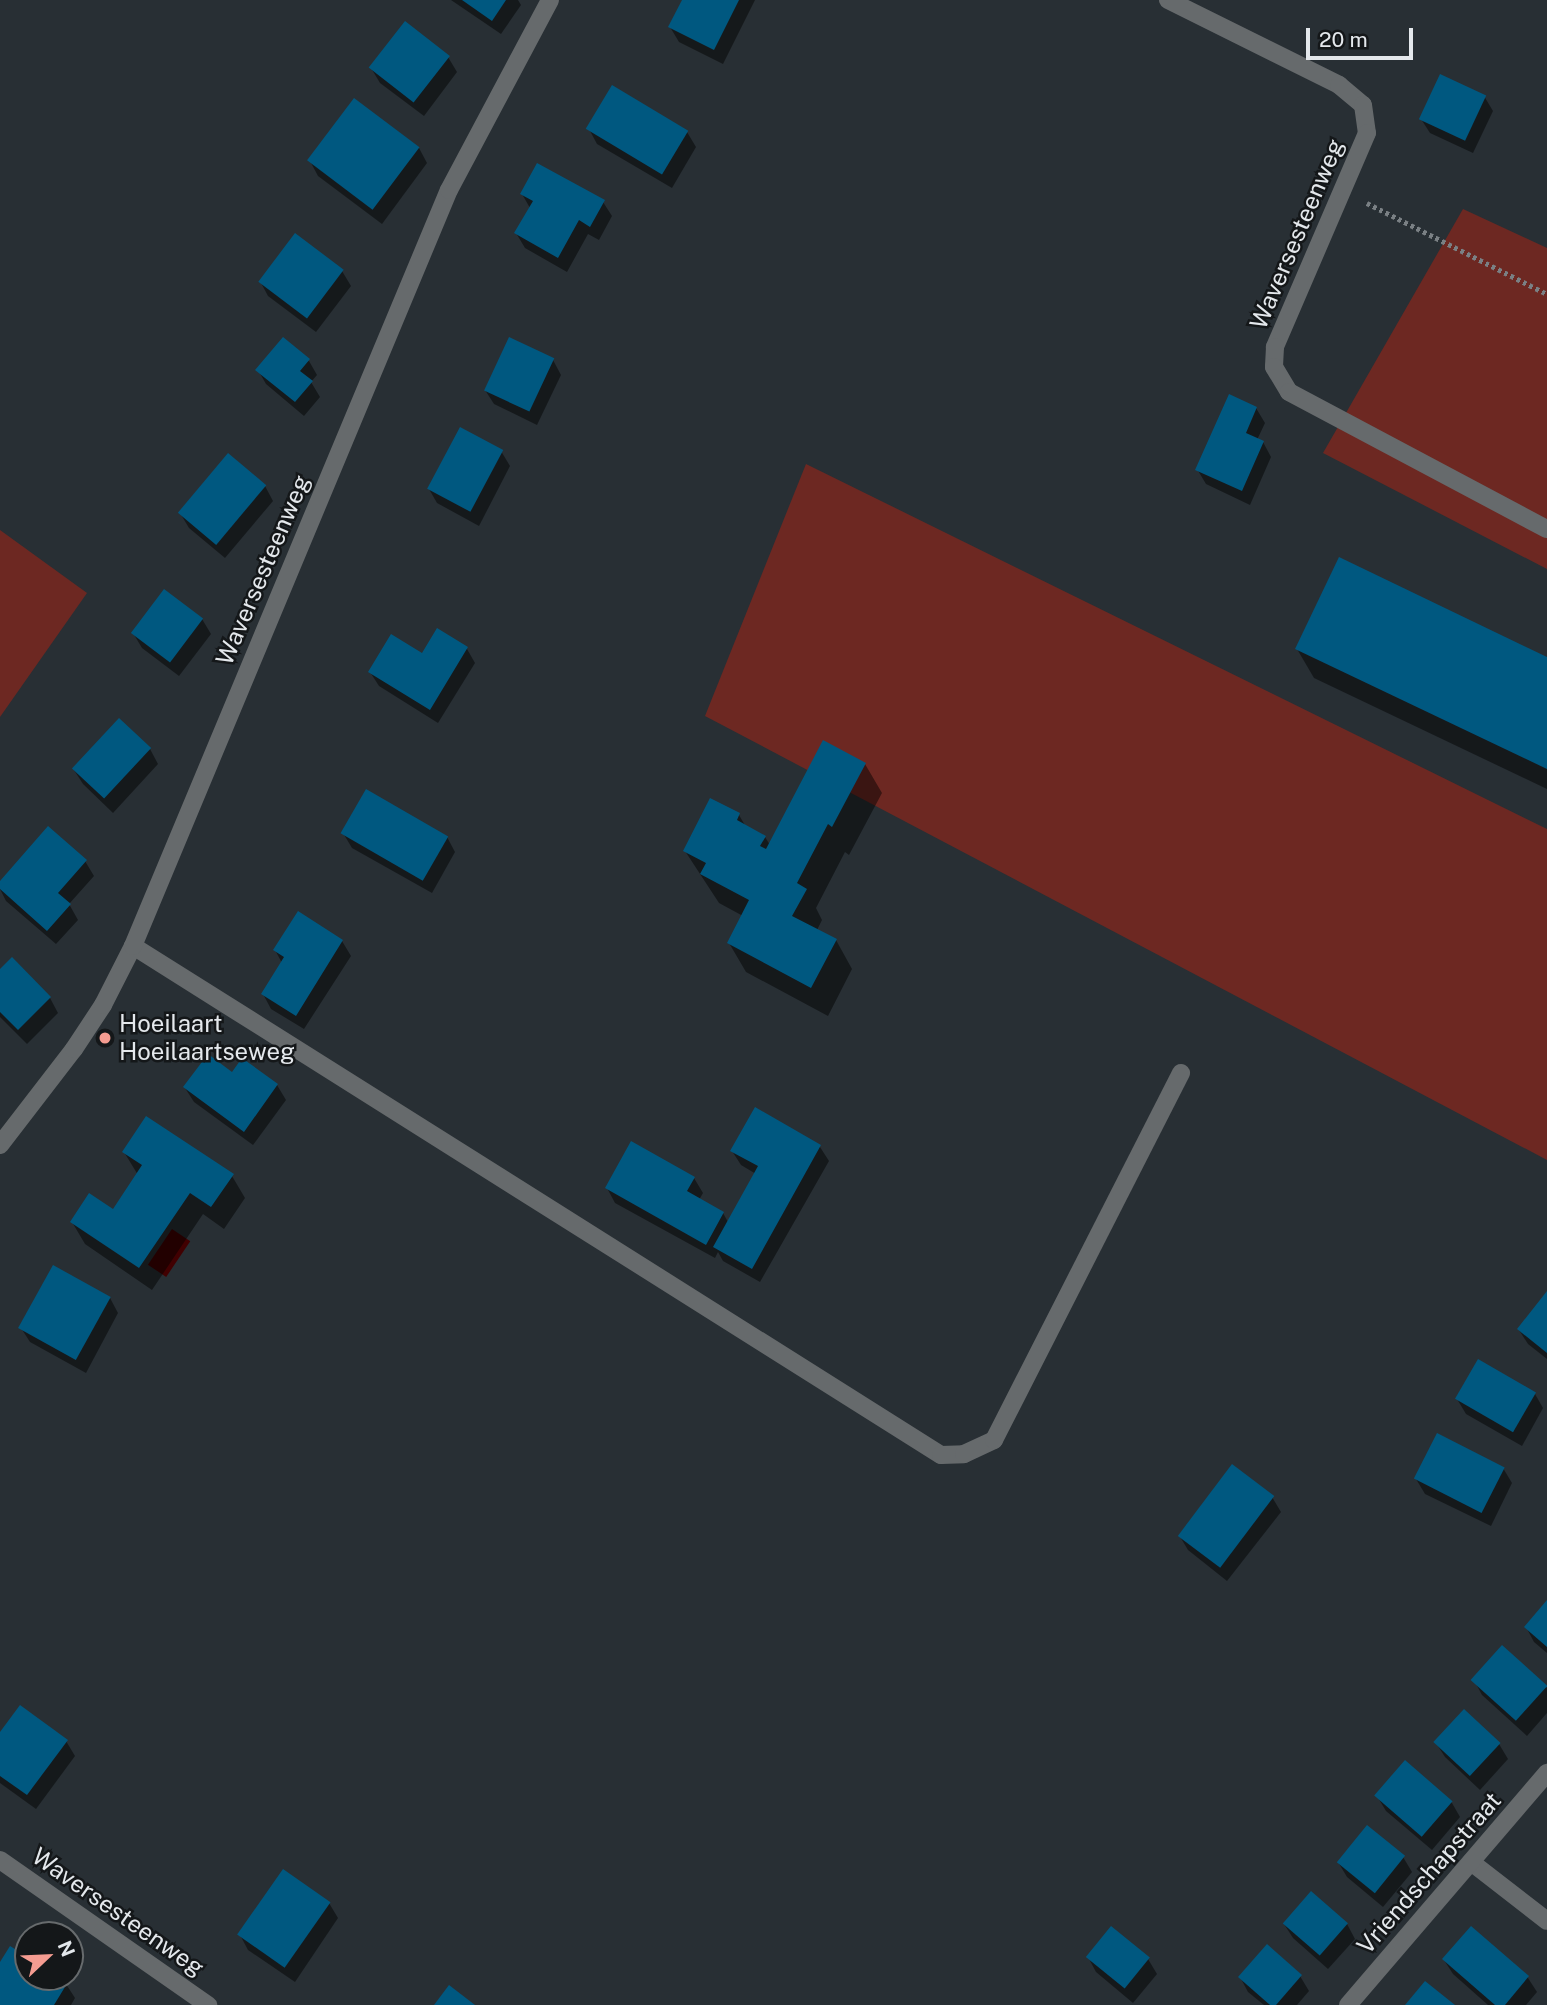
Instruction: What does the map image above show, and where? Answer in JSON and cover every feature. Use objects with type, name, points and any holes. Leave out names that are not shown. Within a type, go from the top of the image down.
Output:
[{"type":"street","name":"Waversesteenweg","points":[[0,1145],[81,1038],[103,1005],[133,946],[449,190],[550,0]]},
{"type":"street","name":"Waversesteenweg","points":[[1168,0],[1339,85],[1363,105],[1367,133],[1275,347],[1274,367],[1289,392],[1547,529]]},
{"type":"street","points":[[133,946],[941,1455],[964,1454],[994,1440],[1181,1073]]},
{"type":"street","name":"Vriendschapstraat","points":[[1348,2005],[1547,1773]]},
{"type":"street","name":"Waversesteenweg","points":[[0,1860],[208,2005]]},
{"type":"street","points":[[1471,1862],[1547,1921]]},
{"type":"path","points":[[1342,191],[1547,294]]},
{"type":"shaded area","points":[[1463,209],[1547,248],[1547,569],[1323,453]]},
{"type":"shaded area","points":[[806,464],[1547,829],[1547,1160],[705,716]]},
{"type":"shaded area","points":[[0,530],[87,593],[0,717]]},
{"type":"shaded area","points":[[172,1229],[190,1241],[166,1277],[148,1265]]},
{"type":"building","points":[[462,0],[506,0],[492,21]]},
{"type":"building","points":[[682,0],[739,0],[714,50],[668,27]]},
{"type":"building","points":[[405,21],[450,56],[414,103],[369,67]]},
{"type":"building","points":[[1440,74],[1486,96],[1465,141],[1419,119]]},
{"type":"building","points":[[612,85],[688,131],[662,175],[586,129]]},
{"type":"building","points":[[354,98],[419,147],[373,210],[307,160]]},
{"type":"building","points":[[537,163],[605,200],[590,227],[579,220],[558,258],[514,233],[533,201],[520,194]]},
{"type":"building","points":[[295,233],[344,270],[307,318],[258,282]]},
{"type":"building","points":[[283,337],[310,359],[300,371],[313,381],[295,402],[255,370]]},
{"type":"building","points":[[509,337],[554,358],[529,412],[484,390]]},
{"type":"building","points":[[1229,394],[1257,407],[1246,433],[1264,441],[1242,491],[1195,470]]},
{"type":"building","points":[[460,427],[503,450],[470,512],[427,489]]},
{"type":"building","points":[[228,453],[266,485],[216,545],[178,513]]},
{"type":"building","points":[[1339,557],[1547,657],[1547,769],[1295,649]]},
{"type":"building","points":[[164,589],[203,618],[170,662],[131,633]]},
{"type":"building","points":[[437,628],[468,647],[430,710],[368,672],[391,634],[422,653]]},
{"type":"building","points":[[119,718],[151,748],[104,798],[72,768]]},
{"type":"building","points":[[823,740],[866,763],[832,827],[828,824],[797,883],[807,889],[792,916],[837,939],[811,988],[727,943],[749,900],[700,874],[706,863],[683,851],[710,798],[740,813],[737,820],[766,836],[760,846],[766,849]]},
{"type":"building","points":[[366,789],[448,836],[423,881],[340,833]]},
{"type":"building","points":[[48,826],[87,860],[58,893],[71,904],[47,931],[0,889],[0,881]]},
{"type":"building","points":[[298,911],[343,940],[296,1016],[261,994],[284,957],[273,950]]},
{"type":"building","points":[[12,957],[51,997],[18,1030],[0,1012],[0,969]]},
{"type":"building","points":[[208,1054],[232,1072],[242,1058],[278,1084],[244,1132],[183,1087]]},
{"type":"building","points":[[755,1107],[821,1145],[752,1269],[713,1247],[758,1166],[730,1151]]},
{"type":"building","points":[[146,1116],[234,1174],[211,1207],[190,1193],[139,1268],[70,1222],[89,1193],[113,1209],[142,1165],[122,1152]]},
{"type":"building","points":[[631,1141],[695,1177],[687,1191],[724,1212],[706,1245],[605,1188]]},
{"type":"building","points":[[53,1265],[111,1297],[76,1360],[18,1328]]},
{"type":"building","points":[[1547,1291],[1547,1353],[1517,1329]]},
{"type":"building","points":[[1478,1359],[1536,1392],[1513,1432],[1455,1399]]},
{"type":"building","points":[[1437,1433],[1505,1468],[1482,1513],[1414,1478]]},
{"type":"building","points":[[1232,1464],[1274,1496],[1220,1568],[1178,1536]]},
{"type":"building","points":[[1547,1600],[1547,1647],[1524,1627]]},
{"type":"building","points":[[1502,1645],[1547,1686],[1516,1721],[1471,1680]]},
{"type":"building","points":[[20,1705],[68,1740],[27,1795],[0,1776],[0,1732]]},
{"type":"building","points":[[1464,1709],[1501,1743],[1470,1776],[1433,1742]]},
{"type":"building","points":[[1405,1760],[1453,1801],[1422,1837],[1374,1795]]},
{"type":"building","points":[[1367,1825],[1405,1856],[1375,1893],[1337,1862]]},
{"type":"building","points":[[283,1869],[331,1902],[285,1968],[237,1935]]},
{"type":"building","points":[[1311,1891],[1348,1923],[1320,1956],[1283,1923]]},
{"type":"building","points":[[1111,1926],[1150,1957],[1125,1989],[1086,1957]]},
{"type":"building","points":[[1471,1926],[1529,1976],[1505,2005],[1495,2005],[1442,1959]]},
{"type":"building","points":[[1267,1944],[1302,1975],[1276,2005],[1270,2005],[1238,1977]]},
{"type":"building","points":[[10,1946],[14,1948],[14,1991],[63,1991],[54,2005],[0,2005],[0,1962]]},
{"type":"building","points":[[1425,1981],[1455,2005],[1405,2005]]},
{"type":"building","points":[[449,1985],[475,2005],[434,2005]]},
{"type":"place","name":"Hoeilaart Hoeilaartseweg","points":[[105,1038]]}]
